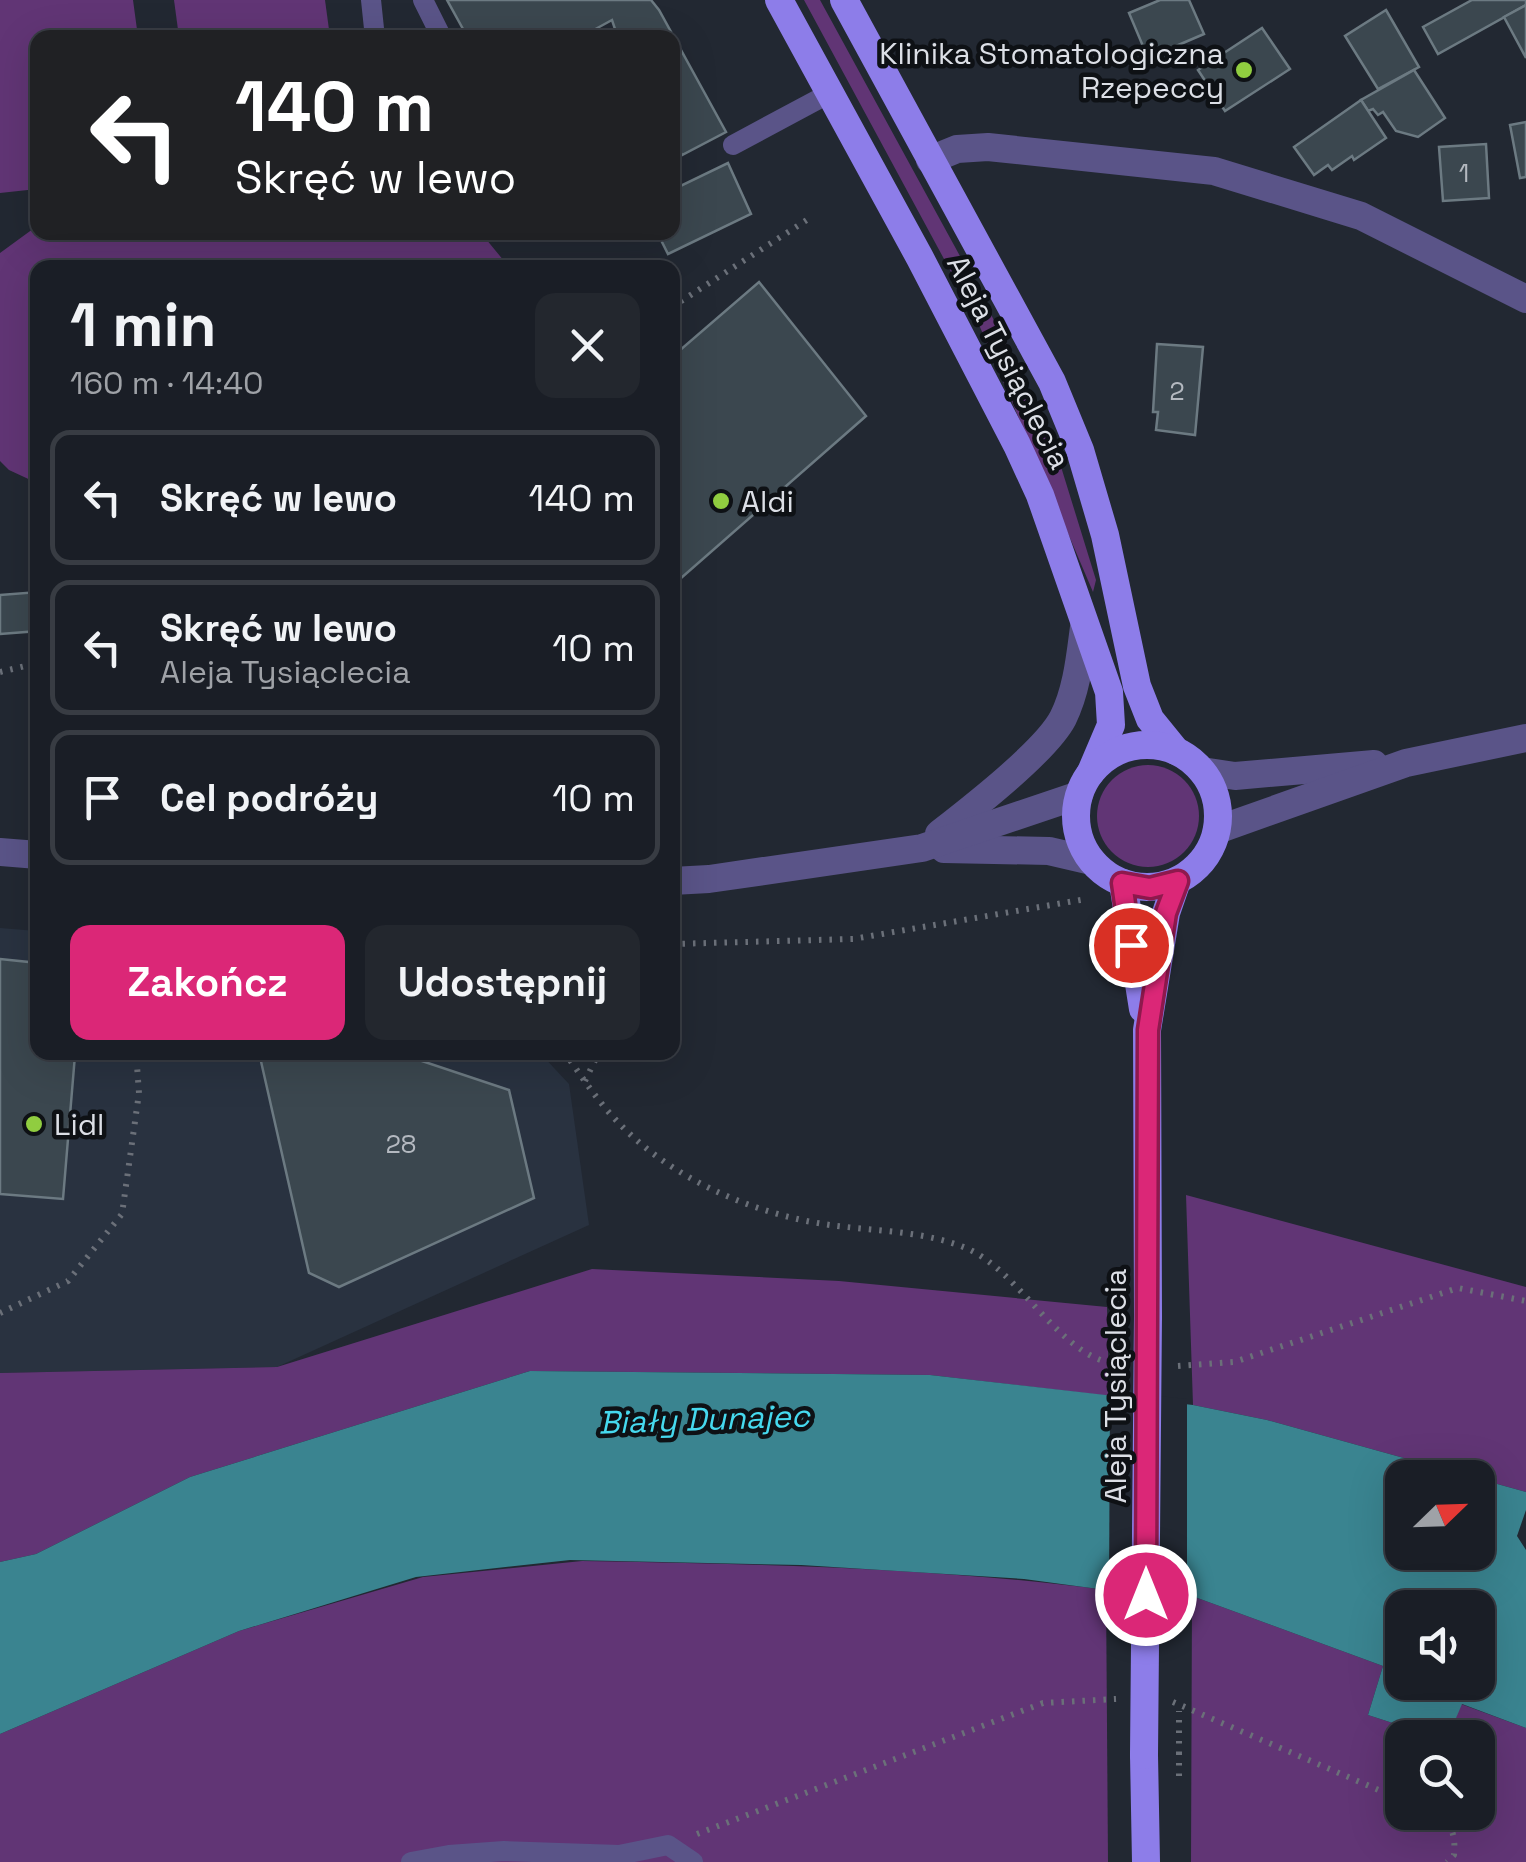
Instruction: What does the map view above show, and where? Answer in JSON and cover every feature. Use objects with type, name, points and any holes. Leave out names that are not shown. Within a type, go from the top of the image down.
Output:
[{"type":"main road","name":"Aleja Tysiąclecia","points":[[779,0],[1017,444],[1040,495],[1084,628],[1104,670],[1111,725],[1085,783]]},
{"type":"main road","name":"Aleja Tysiąclecia","points":[[844,0],[1052,382],[1080,450],[1105,535],[1137,686],[1150,720],[1176,751]]},
{"type":"main road","points":[[1141,745],[1176,751],[1202,771],[1217,804],[1217,830],[1208,854],[1190,874],[1150,888],[1122,883],[1092,861],[1079,838],[1076,822],[1085,783],[1118,751],[1141,745]]},
{"type":"main road","name":"Aleja Tysiąclecia","points":[[1146,1862],[1148,1030],[1166,913],[1178,881]]},
{"type":"main road","name":"Aleja Tysiąclecia","points":[[1122,883],[1148,1030]]},
{"type":"street","points":[[930,160],[957,149],[988,147],[1214,172],[1361,216],[1526,299]]},
{"type":"street","points":[[922,848],[1046,741],[1063,718],[1076,678],[1084,628]]},
{"type":"street","points":[[1202,771],[1235,776],[1406,763],[1526,738]]},
{"type":"street","points":[[1217,830],[1406,763]]},
{"type":"street","points":[[922,848],[1085,783]]},
{"type":"street","points":[[680,881],[922,848],[1049,851],[1092,861]]},
{"type":"street","points":[[0,852],[30,854]]},
{"type":"lane","points":[[371,0],[374,30]]},
{"type":"lane","points":[[423,0],[438,30]]},
{"type":"lane","points":[[733,145],[830,93]]},
{"type":"lane","points":[[411,1862],[504,1851],[619,1856],[668,1845],[693,1862]]},
{"type":"path","points":[[680,302],[813,216]]},
{"type":"path","points":[[0,672],[30,665]]},
{"type":"path","points":[[680,944],[854,939],[1086,899]]},
{"type":"path","points":[[0,1314],[68,1281],[122,1214],[139,1094],[137,1060]]},
{"type":"path","points":[[570,1060],[616,1120],[638,1141],[674,1168],[720,1194],[824,1224],[925,1237],[965,1247],[990,1262],[1087,1357],[1108,1364],[1126,1364]]},
{"type":"path","points":[[585,1081],[595,1060]]},
{"type":"path","points":[[1162,1366],[1234,1362],[1458,1288],[1526,1301]]},
{"type":"path","points":[[668,1845],[1043,1703],[1132,1699]]},
{"type":"path","points":[[1166,1699],[1385,1793]]},
{"type":"path","points":[[1447,1862],[1454,1856],[1456,1836],[1452,1830]]},
{"type":"shaded area","points":[[0,0],[133,0],[137,30],[30,30],[30,190],[0,193]]},
{"type":"shaded area","points":[[174,0],[325,0],[329,30],[178,30]]},
{"type":"shaded area","points":[[804,0],[820,0],[984,300],[1058,457],[1096,580],[1093,592],[977,320]]},
{"type":"shaded area","points":[[30,231],[30,240],[487,240],[503,260],[30,260],[30,480],[0,461],[0,253]]},
{"type":"shaded area","points":[[1148,765],[1168,769],[1184,780],[1195,796],[1199,816],[1195,836],[1184,852],[1168,863],[1148,867],[1128,863],[1112,852],[1101,836],[1097,816],[1101,796],[1112,780],[1128,769]]},
{"type":"shaded area","points":[[0,928],[30,930],[30,1060],[547,1060],[569,1084],[589,1225],[277,1367],[0,1373]]},
{"type":"shaded area","points":[[1186,1195],[1526,1287],[1526,1492],[1495,1483],[1495,1460],[1411,1460],[1267,1420],[1193,1405]]},
{"type":"shaded area","points":[[592,1269],[839,1281],[1107,1307],[1109,1396],[930,1375],[530,1371],[190,1477],[36,1554],[0,1562],[0,1373],[277,1367]]},
{"type":"shaded area","points":[[582,1561],[910,1572],[1106,1590],[1108,1862],[0,1862],[0,1734],[239,1631],[423,1577]]},
{"type":"shaded area","points":[[1192,1596],[1383,1666],[1368,1715],[1385,1720],[1385,1830],[1495,1830],[1495,1720],[1455,1720],[1461,1704],[1526,1728],[1526,1862],[1191,1862]]},
{"type":"water","name":"Biały Dunajec","points":[[530,1371],[930,1375],[1193,1405],[1267,1420],[1411,1460],[1385,1460],[1385,1570],[1495,1570],[1495,1484],[1526,1492],[1526,1510],[1517,1536],[1526,1550],[1526,1728],[1462,1704],[1455,1720],[1385,1720],[1368,1715],[1383,1666],[1192,1596],[1024,1579],[801,1565],[570,1560],[416,1577],[239,1631],[0,1734],[0,1562],[36,1554],[190,1477]]},
{"type":"pier","points":[[1110,1391],[1187,1399],[1187,1600],[1109,1595]]},
{"type":"building","points":[[447,0],[651,0],[670,30],[615,30],[612,20],[594,30],[464,30]]},
{"type":"building","points":[[1160,0],[1189,0],[1204,34],[1148,58],[1129,13]]},
{"type":"building","points":[[1472,0],[1526,0],[1526,5],[1438,54],[1423,27]]},
{"type":"building","points":[[1526,5],[1526,58],[1504,17]]},
{"type":"building","points":[[1386,10],[1419,67],[1378,89],[1345,36]]},
{"type":"building","name":"Klinika Stomatologiczna Rzepeccy","points":[[1262,28],[1290,69],[1225,111],[1198,70]]},
{"type":"building","points":[[680,48],[726,132],[682,155],[680,152]]},
{"type":"building","points":[[1414,70],[1445,118],[1418,137],[1396,131],[1383,112],[1378,115],[1373,109],[1368,111],[1361,100]]},
{"type":"building","points":[[1361,100],[1386,138],[1354,160],[1352,156],[1332,170],[1328,165],[1314,175],[1294,147]]},
{"type":"building","points":[[1526,122],[1526,177],[1520,178],[1510,125]]},
{"type":"building","points":[[1486,144],[1489,198],[1443,201],[1439,147]]},
{"type":"building","points":[[728,163],[751,214],[668,254],[661,240],[680,240],[680,186]]},
{"type":"building","name":"Aldi","points":[[759,282],[866,416],[680,579],[680,350]]},
{"type":"building","points":[[1157,344],[1203,347],[1195,435],[1156,430],[1158,412],[1153,412]]},
{"type":"building","points":[[30,593],[30,632],[0,634],[0,595]]},
{"type":"building","name":"Lidl","points":[[0,959],[30,962],[30,1060],[75,1060],[63,1199],[0,1194]]},
{"type":"building","points":[[261,1060],[419,1060],[509,1090],[534,1198],[339,1287],[309,1273]]},
{"type":"place","name":"Klinika Stomatologiczna Rzepeccy","points":[[1244,70]]},
{"type":"place","name":"Aldi","points":[[721,501]]},
{"type":"place","name":"Lidl","points":[[34,1124]]},
{"type":"route","points":[[1131,945],[1122,883],[1150,888],[1178,881],[1166,913],[1148,1030],[1146,1595]]}]
